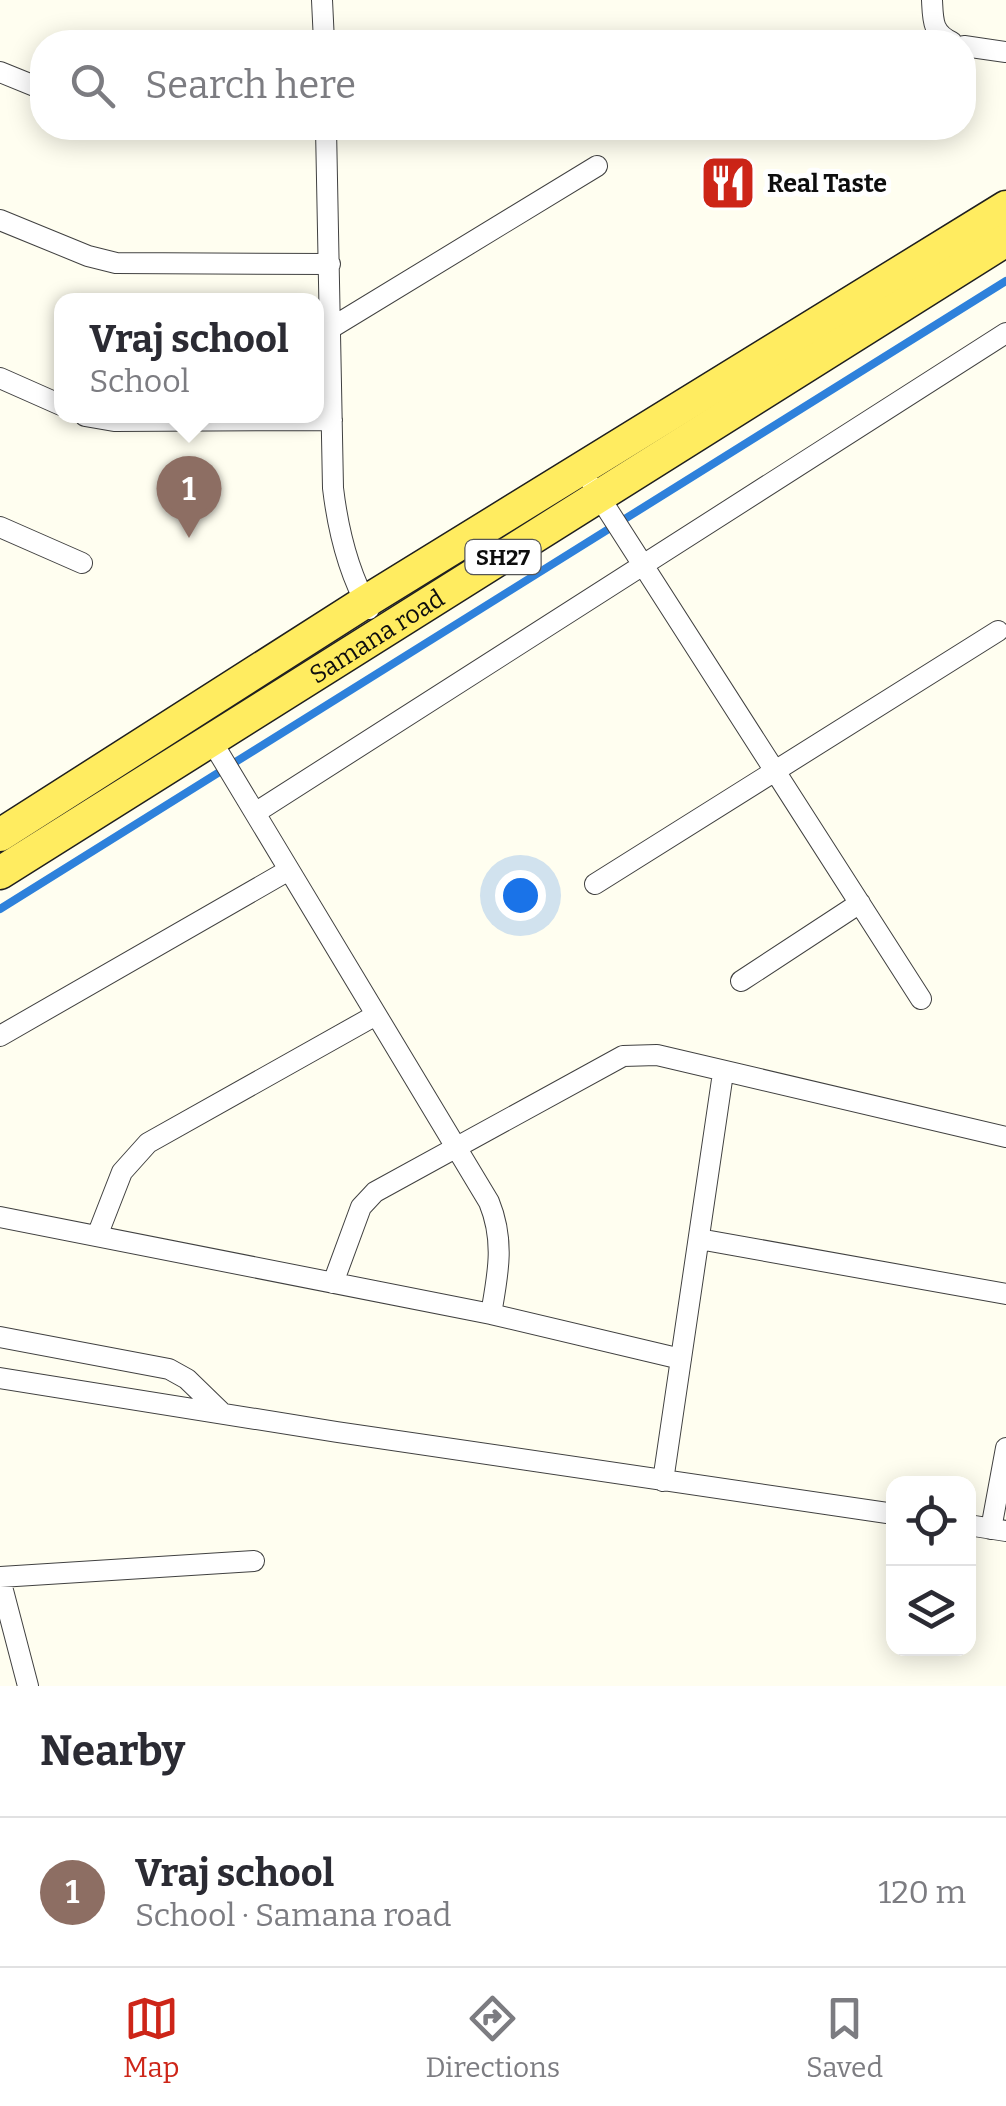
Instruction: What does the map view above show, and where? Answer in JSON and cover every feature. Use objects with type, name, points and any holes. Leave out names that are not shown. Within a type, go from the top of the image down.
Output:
[{"type":"main road","name":"Samana road","points":[[0,873],[219,753],[591,483],[1006,208]]},
{"type":"main road","name":"Samana road","points":[[0,835],[365,602],[591,483],[1006,240]]},
{"type":"street","points":[[322,0],[323,30]]},
{"type":"street","points":[[932,0],[936,30]]},
{"type":"street","points":[[976,48],[1006,52]]},
{"type":"street","points":[[0,72],[30,84]]},
{"type":"street","points":[[326,140],[338,524],[365,602],[382,632]]},
{"type":"street","points":[[330,328],[597,166]]},
{"type":"street","points":[[0,220],[88,256],[116,263],[330,264]]},
{"type":"street","points":[[255,813],[1006,333]]},
{"type":"street","points":[[0,378],[54,402]]},
{"type":"street","points":[[324,420],[332,420]]},
{"type":"street","points":[[591,483],[922,999]]},
{"type":"street","points":[[0,527],[82,563]]},
{"type":"street","points":[[595,884],[998,632]]},
{"type":"street","points":[[219,753],[496,1220],[500,1261],[491,1314]]},
{"type":"street","points":[[0,1036],[290,870]]},
{"type":"street","points":[[741,981],[860,903]]},
{"type":"street","points":[[98,1236],[122,1172],[148,1143],[376,1015]]},
{"type":"street","points":[[334,1284],[360,1208],[375,1192],[623,1056],[657,1055],[1006,1137]]},
{"type":"street","points":[[663,1481],[723,1073]]},
{"type":"street","points":[[0,1217],[491,1314],[681,1359]]},
{"type":"street","points":[[699,1239],[1006,1294]]},
{"type":"street","points":[[0,1337],[168,1369],[186,1379],[224,1414]]},
{"type":"street","points":[[0,1378],[886,1513]]},
{"type":"street","points":[[998,1530],[1006,1448]]},
{"type":"street","points":[[28,1686],[0,1578],[254,1561]]},
{"type":"waterway","points":[[0,909],[1006,281]]},
{"type":"place","name":"Real Taste","points":[[728,183]]},
{"type":"place","name":"Vraj school","points":[[189,538]]}]
